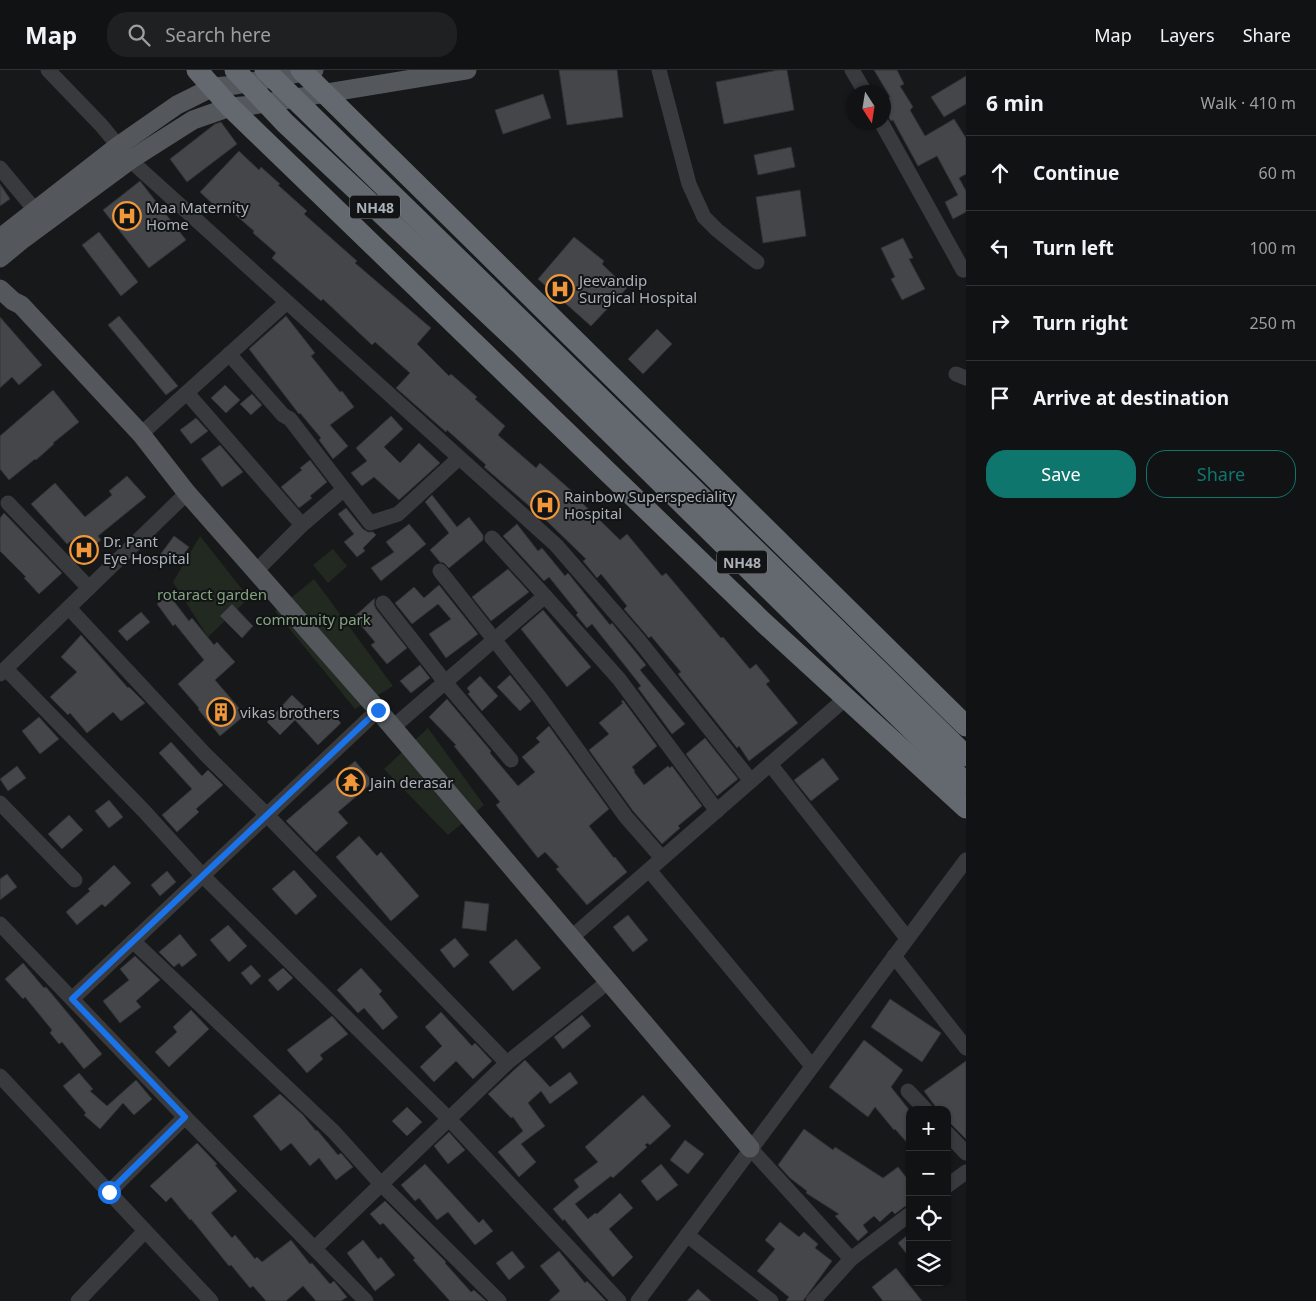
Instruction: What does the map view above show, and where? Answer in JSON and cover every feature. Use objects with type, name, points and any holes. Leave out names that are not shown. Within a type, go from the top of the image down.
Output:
[{"type":"highway","points":[[197,70],[230,107],[763,622],[966,808]]},
{"type":"highway","name":"NH48","points":[[235,70],[285,122],[526,337],[966,756]]},
{"type":"highway","name":"NH48","points":[[265,70],[785,605],[966,783]]},
{"type":"highway","points":[[306,71],[326,94],[966,726]]},
{"type":"highway","points":[[763,622],[785,605]]},
{"type":"main road","points":[[0,238],[35,210],[124,153],[193,120],[230,107],[326,94],[467,70]]},
{"type":"main road","points":[[0,258],[177,106],[214,88],[306,71]]},
{"type":"main road","points":[[0,274],[20,297],[21,305]]},
{"type":"main road","points":[[0,289],[21,305],[141,434],[187,493],[378,710],[750,1148]]},
{"type":"street","points":[[48,70],[101,125],[124,153],[556,544],[637,638],[751,781]]},
{"type":"street","points":[[658,70],[689,184],[704,217],[757,262]]},
{"type":"street","points":[[852,70],[861,85]]},
{"type":"street","points":[[886,130],[963,270]]},
{"type":"street","points":[[0,168],[35,210]]},
{"type":"street","points":[[141,434],[287,302]]},
{"type":"street","points":[[230,354],[283,415],[290,419],[370,523],[398,514],[459,458]]},
{"type":"street","points":[[187,393],[302,525]]},
{"type":"street","points":[[256,571],[302,525],[343,490]]},
{"type":"street","points":[[187,493],[3,672],[144,811],[202,875],[448,1119],[619,1301]]},
{"type":"street","points":[[8,503],[89,588]]},
{"type":"street","points":[[492,538],[619,679],[716,811]]},
{"type":"street","points":[[440,571],[541,699],[626,817],[662,858]]},
{"type":"street","points":[[392,728],[545,596]]},
{"type":"street","points":[[383,603],[511,760]]},
{"type":"street","points":[[69,608],[204,754],[266,814],[507,1064]]},
{"type":"street","points":[[572,937],[846,698]]},
{"type":"street","points":[[72,999],[378,710]]},
{"type":"street","points":[[770,764],[907,938]]},
{"type":"street","points":[[0,803],[75,880]]},
{"type":"street","points":[[638,1301],[966,860]]},
{"type":"street","points":[[649,870],[812,1066]]},
{"type":"street","points":[[0,924],[185,1117],[366,1301]]},
{"type":"street","points":[[133,941],[334,1132],[381,1184],[499,1301]]},
{"type":"street","points":[[894,956],[966,1048]]},
{"type":"street","points":[[315,1248],[507,1064],[609,981]]},
{"type":"street","points":[[0,1076],[211,1301]]},
{"type":"street","points":[[908,1091],[922,1106]]},
{"type":"street","points":[[109,1192],[185,1117]]},
{"type":"street","points":[[951,1137],[966,1153]]},
{"type":"street","points":[[750,1148],[851,1259]]},
{"type":"street","points":[[951,1183],[966,1172]]},
{"type":"street","points":[[813,1301],[851,1259],[906,1217]]},
{"type":"street","points":[[78,1301],[146,1231]]},
{"type":"street","points":[[687,1234],[771,1301]]},
{"type":"green space","name":"rotaract garden","points":[[200,536],[249,598],[208,637],[173,582]]},
{"type":"green space","points":[[333,549],[347,566],[328,583],[313,565]]},
{"type":"green space","name":"community park","points":[[314,579],[393,686],[355,709],[275,611]]},
{"type":"green space","points":[[428,728],[484,805],[448,835],[384,769]]},
{"type":"building","points":[[559,70],[617,70],[623,117],[567,125]]},
{"type":"building","points":[[787,70],[794,110],[724,124],[716,82]]},
{"type":"building","points":[[874,70],[897,70],[904,84],[900,86],[913,107],[910,110],[925,136],[954,119],[966,138],[966,174],[959,178],[966,191],[966,212],[953,219],[945,202],[958,195],[937,156],[918,166],[893,120],[891,121],[891,85],[883,85]]},
{"type":"building","points":[[966,76],[966,104],[944,117],[931,97]]},
{"type":"building","points":[[543,94],[551,118],[503,134],[495,110]]},
{"type":"building","points":[[221,122],[237,144],[187,182],[170,159],[215,124]]},
{"type":"building","points":[[791,147],[795,167],[758,175],[754,155]]},
{"type":"building","points":[[239,151],[259,170],[261,167],[280,184],[278,185],[307,211],[304,214],[357,261],[355,263],[431,328],[417,344],[449,376],[451,374],[477,397],[475,399],[505,426],[498,435],[536,468],[540,463],[574,493],[620,540],[627,534],[662,576],[666,573],[750,669],[756,664],[770,681],[766,684],[798,723],[749,761],[739,746],[737,748],[678,674],[681,672],[651,636],[649,638],[624,609],[627,606],[601,574],[597,578],[583,561],[586,559],[549,523],[484,467],[486,465],[447,430],[446,432],[396,388],[410,373],[375,342],[372,345],[323,299],[321,301],[272,258],[276,253],[223,204],[218,209],[200,192]]},
{"type":"building","points":[[140,181],[186,240],[149,268],[103,210]]},
{"type":"building","points":[[0,184],[10,199],[0,206]]},
{"type":"building","points":[[800,190],[806,236],[763,243],[756,197]]},
{"type":"building","points":[[99,232],[138,282],[121,296],[82,245]]},
{"type":"building","points":[[574,237],[604,261],[602,264],[627,288],[591,326],[538,279]]},
{"type":"building","points":[[903,238],[913,258],[909,259],[925,289],[902,300],[891,279],[895,277],[881,248]]},
{"type":"building","points":[[119,316],[178,386],[166,395],[108,325]]},
{"type":"building","points":[[286,316],[315,353],[311,356],[354,407],[330,425],[348,446],[333,459],[319,440],[321,438],[299,414],[249,349]]},
{"type":"building","points":[[0,317],[42,365],[19,385],[12,377],[0,388]]},
{"type":"building","points":[[657,329],[672,344],[643,374],[628,359]]},
{"type":"building","points":[[225,385],[240,400],[226,413],[211,398]]},
{"type":"building","points":[[53,390],[79,422],[36,460],[9,480],[0,469],[0,436]]},
{"type":"building","points":[[252,394],[262,405],[251,415],[240,404]]},
{"type":"building","points":[[391,416],[403,429],[384,447],[400,463],[419,443],[440,463],[399,500],[374,477],[362,486],[351,473],[367,461],[356,448]]},
{"type":"building","points":[[196,418],[208,431],[191,444],[180,430]]},
{"type":"building","points":[[220,445],[243,472],[222,487],[201,459]]},
{"type":"building","points":[[310,460],[327,482],[310,496],[312,498],[299,508],[281,487],[302,470],[300,468]]},
{"type":"building","points":[[127,476],[146,497],[98,536],[101,540],[83,554],[72,540],[67,544],[31,504],[55,483],[85,517],[112,495],[109,491]]},
{"type":"building","points":[[432,495],[457,527],[469,517],[483,535],[483,540],[449,568],[440,562],[430,550],[449,533],[425,502]]},
{"type":"building","points":[[346,508],[363,529],[376,535],[363,548],[365,551],[357,557],[344,542],[354,534],[338,514]]},
{"type":"building","points":[[4,513],[62,573],[39,594],[24,578],[26,577],[0,551],[0,518]]},
{"type":"building","points":[[409,524],[426,544],[381,581],[371,568],[394,552],[386,542]]},
{"type":"building","points":[[517,524],[538,551],[542,548],[565,576],[568,573],[610,625],[612,623],[646,665],[640,670],[685,724],[672,734],[638,688],[641,686],[592,624],[587,628],[576,615],[578,613],[549,577],[544,581],[503,536]]},
{"type":"building","points":[[174,536],[189,547],[176,566],[160,555]]},
{"type":"building","points":[[508,569],[529,592],[491,621],[472,597]]},
{"type":"building","points":[[439,585],[478,634],[446,658],[429,634],[451,619],[438,604],[412,624],[395,603],[414,587],[424,598]]},
{"type":"building","points":[[169,595],[189,621],[192,618],[214,645],[217,642],[235,662],[215,680],[245,715],[220,736],[178,684],[204,660],[175,624],[173,626],[157,604]]},
{"type":"building","points":[[375,598],[374,604],[376,609],[407,648],[387,664],[371,645],[375,642],[354,617]]},
{"type":"building","points":[[232,604],[253,626],[242,638],[220,616]]},
{"type":"building","points":[[543,610],[591,667],[567,687],[521,629]]},
{"type":"building","points":[[141,612],[150,622],[127,641],[118,631]]},
{"type":"building","points":[[81,635],[128,688],[145,703],[121,721],[113,712],[87,733],[70,713],[68,715],[50,697],[77,672],[61,657]]},
{"type":"building","points":[[420,665],[430,678],[411,693],[400,681]]},
{"type":"building","points":[[510,675],[531,701],[520,711],[497,687]]},
{"type":"building","points":[[480,676],[498,696],[482,711],[468,694],[470,692],[467,688]]},
{"type":"building","points":[[292,695],[317,719],[328,709],[341,723],[318,745],[295,720],[280,735],[267,722]]},
{"type":"building","points":[[447,699],[518,786],[535,772],[522,757],[540,742],[536,738],[549,726],[609,809],[589,826],[627,872],[587,905],[556,869],[559,867],[545,852],[538,858],[496,805],[500,802],[454,746],[456,745],[429,717]]},
{"type":"building","points":[[623,700],[657,746],[632,767],[634,772],[644,785],[668,766],[670,768],[672,766],[702,806],[678,826],[680,828],[662,844],[633,811],[589,750],[609,734],[599,723],[623,703],[621,702]]},
{"type":"building","points":[[39,717],[59,739],[40,754],[22,731]]},
{"type":"building","points":[[705,738],[738,779],[717,796],[686,754]]},
{"type":"building","points":[[171,742],[202,776],[208,770],[223,785],[196,809],[199,812],[177,832],[162,815],[192,789],[159,753]]},
{"type":"building","points":[[823,758],[839,779],[811,801],[794,780]]},
{"type":"building","points":[[355,761],[373,782],[338,812],[348,823],[316,852],[286,821]]},
{"type":"building","points":[[17,766],[26,778],[8,791],[0,779]]},
{"type":"building","points":[[109,800],[123,817],[109,828],[95,811]]},
{"type":"building","points":[[69,815],[83,830],[62,849],[48,834]]},
{"type":"building","points":[[359,836],[377,856],[381,852],[419,896],[391,921],[336,857]]},
{"type":"building","points":[[114,865],[131,883],[105,907],[102,904],[77,925],[66,912],[90,891],[88,889]]},
{"type":"building","points":[[294,870],[317,896],[296,915],[272,889]]},
{"type":"building","points":[[167,871],[176,882],[160,896],[151,885]]},
{"type":"building","points":[[7,874],[17,887],[0,900],[0,879]]},
{"type":"building","points":[[465,901],[489,904],[486,931],[462,928]]},
{"type":"building","points":[[628,915],[648,940],[633,952],[613,927]]},
{"type":"building","points":[[228,925],[247,946],[229,962],[210,940]]},
{"type":"building","points":[[180,934],[197,955],[182,967],[179,963],[174,967],[159,952]]},
{"type":"building","points":[[455,938],[469,955],[454,968],[440,950]]},
{"type":"building","points":[[516,939],[541,968],[513,991],[489,962]]},
{"type":"building","points":[[135,956],[160,980],[136,1001],[141,1007],[120,1023],[103,1001],[129,980],[120,969]]},
{"type":"building","points":[[23,963],[44,988],[46,987],[102,1054],[84,1069],[62,1042],[59,1044],[50,1033],[52,1030],[25,997],[23,999],[5,979]]},
{"type":"building","points":[[251,965],[261,976],[251,985],[241,973]]},
{"type":"building","points":[[283,968],[293,978],[278,991],[268,980]]},
{"type":"building","points":[[361,968],[382,991],[379,994],[398,1017],[383,1030],[364,1008],[358,1013],[337,990]]},
{"type":"building","points":[[890,999],[941,1033],[922,1062],[871,1027]]},
{"type":"building","points":[[191,1010],[209,1029],[169,1067],[155,1052],[177,1032],[173,1027]]},
{"type":"building","points":[[441,1012],[472,1046],[475,1043],[492,1061],[473,1079],[456,1061],[434,1082],[420,1067],[442,1046],[425,1027]]},
{"type":"building","points":[[582,1015],[591,1026],[563,1049],[554,1037]]},
{"type":"building","points":[[332,1016],[348,1034],[320,1055],[323,1059],[307,1073],[287,1050]]},
{"type":"building","points":[[864,1040],[903,1070],[891,1087],[906,1106],[906,1141],[875,1107],[868,1117],[829,1087]]},
{"type":"building","points":[[525,1060],[550,1087],[570,1072],[578,1083],[550,1104],[541,1091],[528,1103],[545,1126],[521,1144],[536,1162],[519,1177],[498,1152],[523,1131],[513,1117],[511,1118],[488,1094]]},
{"type":"building","points":[[966,1061],[966,1139],[951,1124],[951,1106],[935,1106],[924,1091]]},
{"type":"building","points":[[79,1073],[93,1089],[90,1091],[107,1106],[136,1080],[152,1099],[134,1115],[123,1103],[100,1129],[84,1115],[86,1113],[63,1086]]},
{"type":"building","points":[[280,1094],[303,1115],[338,1155],[341,1153],[353,1167],[336,1180],[319,1158],[310,1166],[291,1143],[281,1151],[253,1116]]},
{"type":"building","points":[[643,1095],[671,1126],[650,1145],[647,1143],[645,1145],[647,1147],[613,1178],[611,1176],[575,1204],[588,1219],[595,1213],[597,1214],[620,1193],[633,1208],[609,1229],[633,1257],[613,1277],[564,1219],[563,1221],[553,1209],[579,1187],[574,1180],[598,1162],[585,1147]]},
{"type":"building","points":[[407,1107],[422,1122],[407,1136],[392,1121]]},
{"type":"building","points":[[804,1129],[833,1150],[835,1147],[883,1178],[898,1167],[906,1177],[906,1206],[895,1214],[892,1211],[880,1222],[874,1216],[863,1225],[868,1232],[858,1241],[835,1216],[839,1214],[806,1193],[807,1191],[790,1178],[778,1165]]},
{"type":"building","points":[[449,1132],[465,1150],[448,1164],[434,1146]]},
{"type":"building","points":[[685,1140],[704,1154],[688,1174],[670,1160]]},
{"type":"building","points":[[197,1143],[217,1164],[215,1165],[237,1191],[211,1213],[232,1238],[235,1235],[255,1259],[257,1257],[262,1262],[291,1240],[310,1264],[312,1263],[330,1284],[334,1281],[347,1297],[341,1301],[316,1301],[303,1286],[286,1301],[266,1301],[253,1286],[250,1288],[231,1265],[229,1266],[171,1197],[166,1202],[150,1186]]},
{"type":"building","points":[[425,1164],[479,1223],[483,1219],[493,1231],[475,1245],[448,1212],[437,1220],[419,1198],[415,1201],[401,1185]]},
{"type":"building","points":[[661,1164],[678,1185],[657,1201],[641,1181]]},
{"type":"building","points":[[385,1201],[446,1262],[471,1292],[474,1290],[486,1301],[450,1301],[383,1223],[380,1225],[370,1214]]},
{"type":"building","points":[[780,1222],[799,1237],[804,1232],[818,1244],[815,1248],[832,1261],[803,1301],[786,1301],[789,1297],[757,1271],[775,1249],[765,1240]]},
{"type":"building","points":[[906,1236],[906,1253],[898,1243]]},
{"type":"building","points":[[363,1240],[378,1259],[381,1257],[395,1275],[375,1291],[347,1253]]},
{"type":"building","points":[[512,1251],[525,1267],[509,1280],[496,1263]]},
{"type":"building","points":[[559,1251],[585,1283],[587,1281],[606,1301],[549,1301],[560,1291],[540,1266]]},
{"type":"building","points":[[896,1268],[906,1281],[906,1286],[910,1286],[922,1301],[883,1301],[872,1287]]},
{"type":"building","points":[[698,1289],[711,1301],[687,1301]]},
{"type":"place","name":"Maa Maternity Home","points":[[127,216]]},
{"type":"place","name":"Jeevandip Surgical Hospital","points":[[560,289]]},
{"type":"place","name":"Rainbow Superspeciality Hospital","points":[[545,505]]},
{"type":"place","name":"Dr. Pant Eye Hospital","points":[[84,550]]},
{"type":"place","name":"vikas brothers","points":[[221,712]]},
{"type":"place","name":"Jain derasar","points":[[351,782]]},
{"type":"route","points":[[109,1192],[185,1117],[72,999],[378,710]]}]
